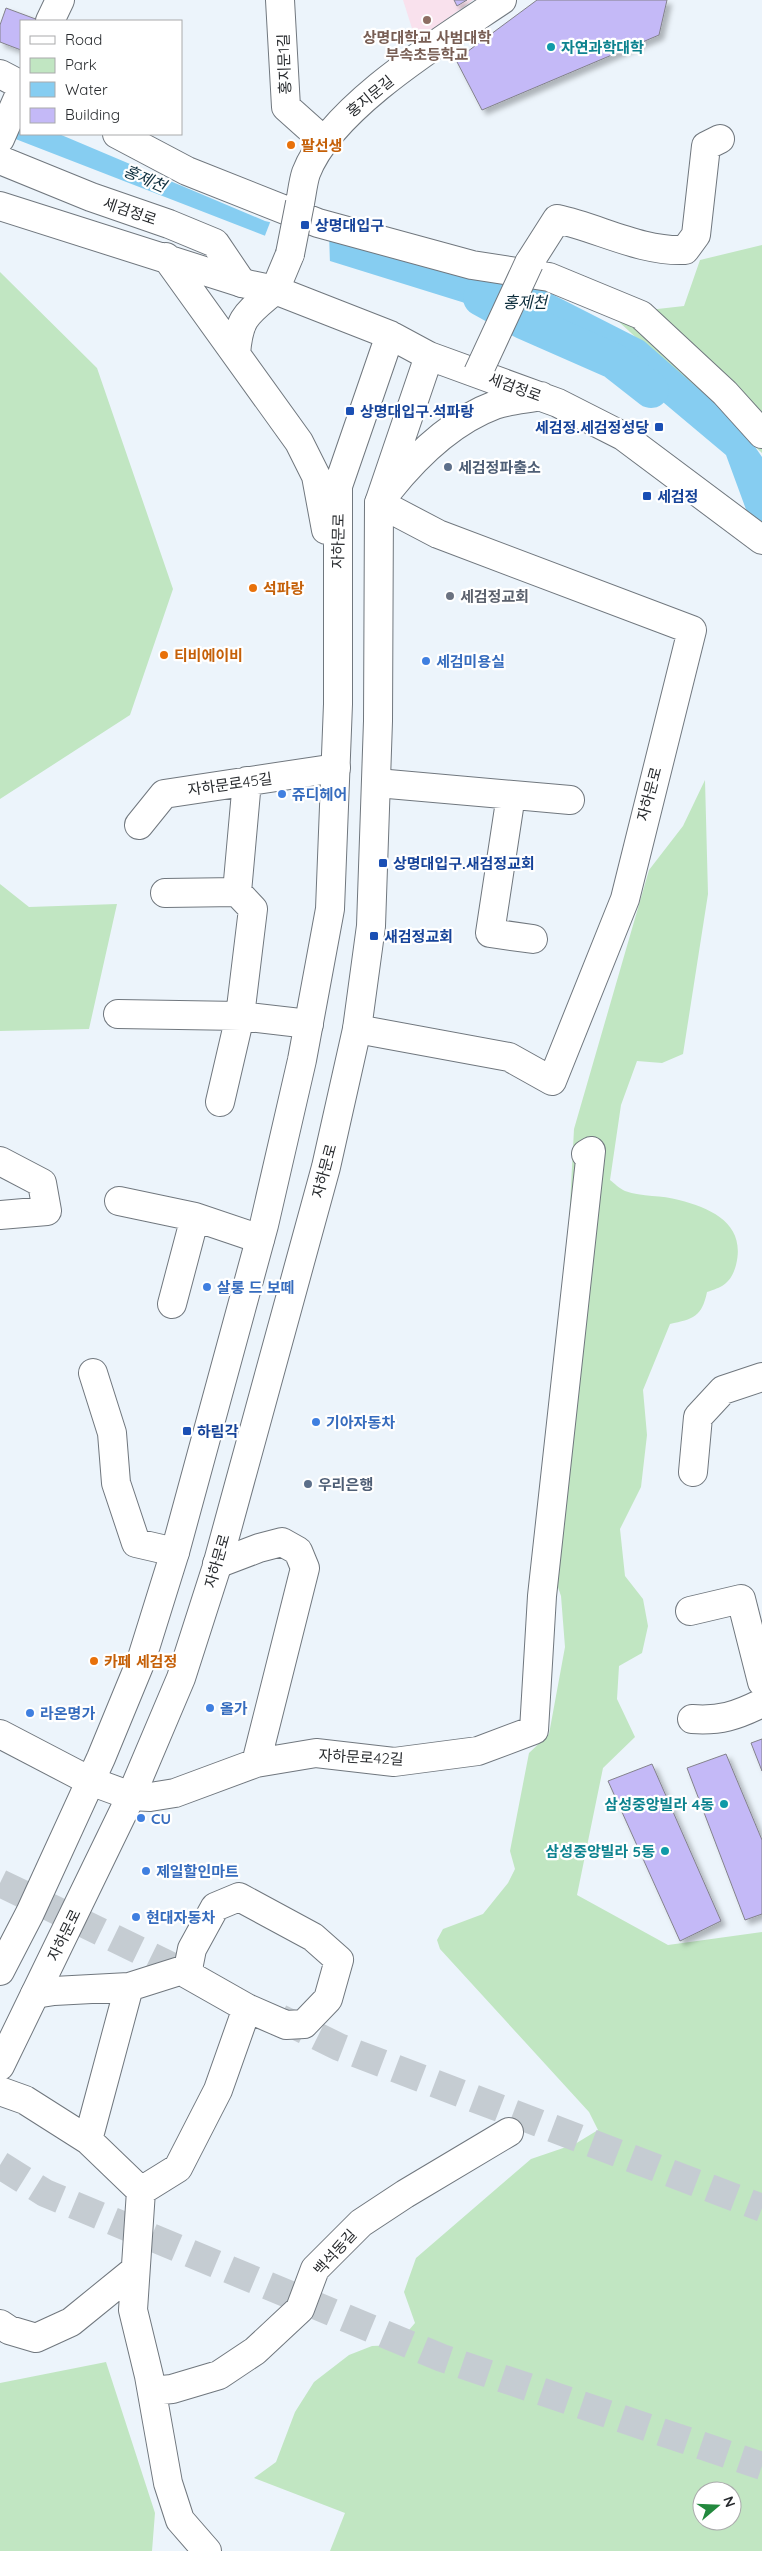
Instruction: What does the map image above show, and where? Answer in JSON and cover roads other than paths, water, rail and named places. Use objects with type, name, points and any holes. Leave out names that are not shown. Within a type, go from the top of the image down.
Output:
[{"type":"street","points":[[50,20],[60,0]]},
{"type":"street","name":"홍지문1길","points":[[280,0],[286,107],[324,141]]},
{"type":"street","name":"홍지문길","points":[[275,290],[290,254],[306,173],[324,141],[349,112],[438,43],[502,0]]},
{"type":"street","points":[[0,74],[20,84]]},
{"type":"street","points":[[0,139],[20,92]]},
{"type":"street","points":[[119,135],[187,171],[318,223],[472,265],[549,277],[641,315],[725,393],[762,434]]},
{"type":"street","points":[[478,373],[529,263],[556,219],[577,223],[663,251],[684,250],[696,235],[706,146],[720,139]]},
{"type":"street","name":"세검정로","points":[[0,160],[91,198],[169,224],[215,243],[242,283]]},
{"type":"street","name":"세검정로","points":[[0,206],[166,257],[242,283],[275,290],[390,335],[429,356],[558,403],[623,436],[762,540]]},
{"type":"street","points":[[166,257],[299,442],[316,476],[337,587]]},
{"type":"street","points":[[236,354],[238,331],[246,315],[275,290]]},
{"type":"street","name":"자하문로","points":[[0,1971],[30,1913],[90,1781],[141,1661],[175,1552],[260,1239],[308,1024],[330,910],[336,768],[338,486],[390,335]]},
{"type":"street","name":"자하문로","points":[[0,2066],[131,1796],[181,1678],[217,1564],[326,1167],[357,1029],[371,926],[377,783],[379,503],[429,356]]},
{"type":"street","points":[[379,503],[409,465],[456,424],[496,405],[541,396]]},
{"type":"street","name":"자하문로","points":[[357,1029],[509,1057],[552,1082],[625,898],[638,836],[692,630],[438,534],[379,503]]},
{"type":"street","name":"자하문로45길","points":[[139,825],[164,794],[336,768]]},
{"type":"street","points":[[237,892],[247,781]]},
{"type":"street","points":[[377,783],[570,800]]},
{"type":"street","points":[[511,795],[490,933],[533,939]]},
{"type":"street","points":[[165,893],[237,892],[253,909],[240,1016],[220,1102]]},
{"type":"street","points":[[118,1014],[240,1016],[308,1024]]},
{"type":"street","name":"자하문로42길","points":[[0,1734],[90,1781],[131,1796],[150,1797],[175,1793],[256,1763],[316,1753],[394,1762],[478,1752],[534,1730],[542,1596],[591,1151],[586,1154]]},
{"type":"street","points":[[0,1161],[42,1183],[46,1211],[0,1215]]},
{"type":"street","points":[[119,1201],[195,1218],[260,1239]]},
{"type":"street","points":[[172,1304],[195,1218]]},
{"type":"street","points":[[93,1373],[112,1433],[116,1483],[136,1542],[175,1552]]},
{"type":"street","points":[[693,1472],[698,1417],[723,1390],[762,1376]]},
{"type":"street","points":[[217,1564],[258,1548],[282,1542],[298,1551],[304,1568],[256,1763]]},
{"type":"street","points":[[690,1611],[740,1599],[762,1682]]},
{"type":"street","points":[[692,1719],[715,1720],[740,1714],[762,1703]]},
{"type":"street","points":[[239,1898],[313,1937],[339,1960],[328,1999],[304,2024],[286,2025],[247,2008],[187,1974],[192,1949],[215,1907],[239,1898]]},
{"type":"street","points":[[35,1994],[54,1990],[129,1988],[189,1968]]},
{"type":"street","points":[[88,2140],[129,1988]]},
{"type":"street","points":[[141,2191],[178,2168],[218,2090],[247,2008]]},
{"type":"street","points":[[0,2091],[25,2100],[88,2140],[141,2191]]},
{"type":"street","name":"백석동길","points":[[152,2391],[172,2389],[219,2375],[255,2350],[300,2309],[316,2269],[361,2223],[405,2194],[510,2132]]},
{"type":"street","points":[[141,2191],[133,2310],[152,2391],[168,2483],[180,2520],[207,2551]]},
{"type":"street","points":[[0,2324],[9,2330],[36,2338],[71,2322],[135,2270]]},
{"type":"water","name":"홍제천","points":[[20,118],[20,135],[61,135],[265,221],[534,285],[644,341],[740,425],[762,457],[762,553],[726,455],[614,361],[523,321],[330,261],[0,133]]},
{"type":"waterway","name":"홍제천","points":[[481,298],[523,321],[614,361],[651,390]]},
{"type":"tunnel","points":[[0,1883],[196,1978]]},
{"type":"tunnel","points":[[280,2018],[339,2047],[762,2208]]},
{"type":"tunnel","points":[[0,2165],[45,2193],[442,2358],[762,2466]]},
{"type":"place","name":"상명대학교 사범대학 부속초등학교","points":[[427,20]]},
{"type":"place","name":"자연과학대학","points":[[551,47]]},
{"type":"place","name":"팔선생","points":[[291,145]]},
{"type":"place","name":"상명대입구","points":[[305,225]]},
{"type":"place","name":"상명대입구.석파랑","points":[[350,411]]},
{"type":"place","name":"세검정.세검정성당","points":[[659,427]]},
{"type":"place","name":"세검정파출소","points":[[448,467]]},
{"type":"place","name":"세검정","points":[[647,496]]},
{"type":"place","name":"석파랑","points":[[253,588]]},
{"type":"place","name":"세검정교회","points":[[450,596]]},
{"type":"place","name":"티비에이비","points":[[164,655]]},
{"type":"place","name":"세검미용실","points":[[426,661]]},
{"type":"place","name":"쥬디헤어","points":[[282,794]]},
{"type":"place","name":"상명대입구.새검정교회","points":[[383,863]]},
{"type":"place","name":"새검정교회","points":[[374,936]]},
{"type":"place","name":"살롱 드 보떼","points":[[207,1287]]},
{"type":"place","name":"기아자동차","points":[[316,1422]]},
{"type":"place","name":"하림각","points":[[187,1431]]},
{"type":"place","name":"우리은행","points":[[308,1484]]},
{"type":"place","name":"카페 세검정","points":[[94,1661]]},
{"type":"place","name":"올가","points":[[210,1708]]},
{"type":"place","name":"라온명가","points":[[30,1713]]},
{"type":"place","name":"삼성중앙빌라 4동","points":[[724,1804]]},
{"type":"place","name":"CU","points":[[141,1818]]},
{"type":"place","name":"삼성중앙빌라 5동","points":[[665,1851]]},
{"type":"place","name":"제일할인마트","points":[[146,1871]]},
{"type":"place","name":"현대자동차","points":[[136,1917]]}]
